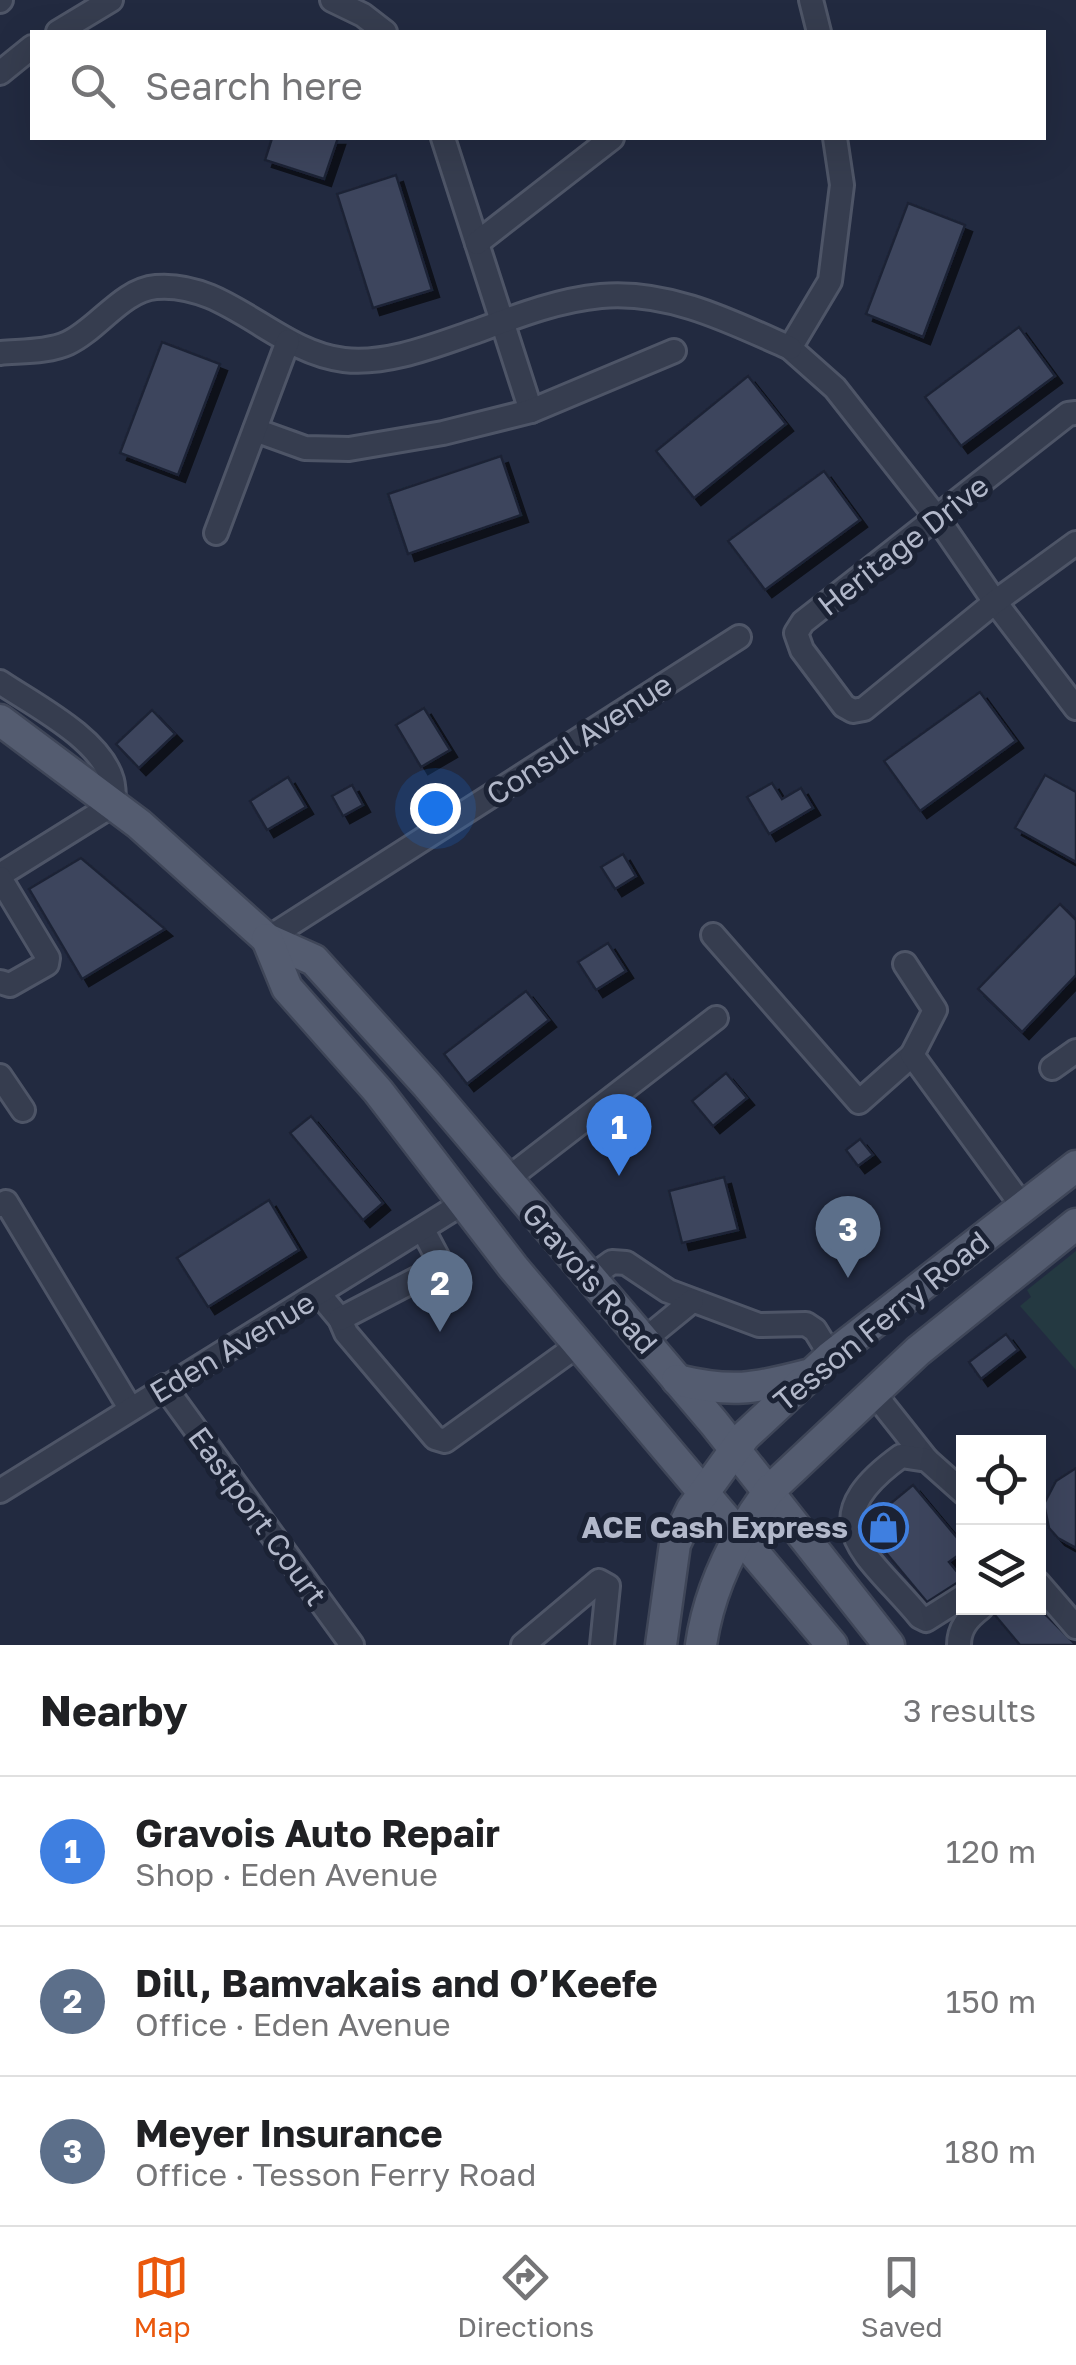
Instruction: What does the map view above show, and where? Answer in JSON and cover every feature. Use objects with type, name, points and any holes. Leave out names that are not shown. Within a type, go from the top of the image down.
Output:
[{"type":"main road","name":"Gravois Road","points":[[0,720],[114,804],[267,938],[314,960],[428,1084],[677,1380],[886,1641]]},
{"type":"main road","name":"Gravois Road","points":[[267,938],[288,988],[378,1092],[578,1346],[832,1645]]},
{"type":"main road","name":"Tesson Ferry Road","points":[[661,1645],[675,1544],[683,1524],[735,1450],[820,1365],[1076,1166]]},
{"type":"main road","name":"Tesson Ferry Road","points":[[701,1645],[709,1601],[740,1536],[769,1491],[918,1351],[1076,1224]]},
{"type":"main road","points":[[677,1380],[724,1390],[744,1389],[820,1365]]},
{"type":"street","points":[[61,30],[111,0]]},
{"type":"street","points":[[332,0],[364,15],[383,30]]},
{"type":"street","points":[[811,0],[818,30]]},
{"type":"street","points":[[0,73],[30,49]]},
{"type":"street","points":[[444,140],[531,411]]},
{"type":"street","points":[[477,243],[609,140]]},
{"type":"street","points":[[790,348],[830,281],[842,185],[835,140]]},
{"type":"street","points":[[0,352],[65,345],[98,324],[134,293],[152,287],[189,286],[288,341],[343,360],[384,359],[564,302],[602,296],[642,296],[710,312],[790,348],[835,388],[938,519],[1076,708]]},
{"type":"street","points":[[216,533],[288,341]]},
{"type":"street","points":[[255,430],[306,448],[349,449],[443,433],[531,411],[674,351]]},
{"type":"street","name":"Heritage Drive","points":[[1076,412],[1068,414],[802,622],[796,633],[802,650],[844,706],[853,712],[864,709],[995,602],[1076,543]]},
{"type":"street","name":"Consul Avenue","points":[[267,938],[739,637]]},
{"type":"street","points":[[0,682],[91,747],[112,778],[114,804],[0,877],[48,958],[47,964],[10,985],[0,982]]},
{"type":"street","name":"Gravois Road","points":[[0,742],[39,747]]},
{"type":"street","points":[[713,935],[859,1102],[912,1055],[935,1010],[905,964]]},
{"type":"street","points":[[506,1180],[716,1018]]},
{"type":"street","points":[[1052,1068],[1076,1051]]},
{"type":"street","points":[[912,1055],[1023,1206]]},
{"type":"street","points":[[0,1076],[23,1110]]},
{"type":"street","points":[[0,1206],[6,1202],[130,1408]]},
{"type":"street","name":"Eden Avenue","points":[[0,1491],[463,1203]]},
{"type":"street","points":[[340,1319],[434,1270],[440,1262],[424,1230]]},
{"type":"street","points":[[590,1278],[612,1262],[626,1263],[668,1291],[759,1325],[806,1324],[815,1330],[820,1365]]},
{"type":"street","points":[[320,1295],[346,1333],[435,1438],[445,1442],[578,1346]]},
{"type":"street","points":[[643,1341],[692,1301]]},
{"type":"street","name":"Eastport Court","points":[[164,1386],[352,1645]]},
{"type":"street","points":[[873,1392],[927,1460],[956,1486]]},
{"type":"street","points":[[927,1460],[901,1456],[868,1483],[853,1510],[850,1530],[860,1548],[926,1620],[956,1611]]},
{"type":"street","points":[[523,1645],[599,1581],[608,1586],[602,1645]]},
{"type":"street","points":[[1046,1592],[1076,1626]]},
{"type":"street","points":[[886,1641],[914,1610]]},
{"type":"street","points":[[959,1645],[967,1615]]},
{"type":"shaded area","points":[[1076,1251],[1076,1370],[1020,1306],[1031,1297],[1027,1290]]},
{"type":"building","points":[[271,140],[337,140],[324,179],[265,160]]},
{"type":"building","points":[[396,175],[432,290],[373,308],[337,194]]},
{"type":"building","points":[[908,203],[965,225],[923,337],[866,314]]},
{"type":"building","points":[[1019,327],[1055,376],[961,446],[925,397]]},
{"type":"building","points":[[162,342],[220,364],[178,475],[120,453]]},
{"type":"building","points":[[748,376],[786,424],[694,498],[656,451]]},
{"type":"building","points":[[501,456],[521,515],[408,554],[388,494]]},
{"type":"building","points":[[824,471],[860,520],[765,590],[728,541]]},
{"type":"building","points":[[980,692],[1016,741],[920,811],[884,761]]},
{"type":"building","points":[[424,708],[450,750],[421,767],[396,725]]},
{"type":"building","points":[[152,710],[175,734],[139,768],[116,744]]},
{"type":"building","points":[[1045,775],[1076,792],[1076,862],[1015,828]]},
{"type":"building","points":[[288,777],[306,807],[267,830],[250,801]]},
{"type":"building","points":[[772,783],[782,799],[801,788],[813,808],[769,834],[747,797]]},
{"type":"building","points":[[352,785],[363,805],[343,816],[332,796]]},
{"type":"building","points":[[623,854],[636,876],[615,889],[601,867]]},
{"type":"building","points":[[81,858],[165,929],[82,979],[29,889]]},
{"type":"building","points":[[1060,904],[1076,920],[1076,975],[1022,1032],[978,989]]},
{"type":"building","points":[[608,943],[626,971],[596,990],[578,962]]},
{"type":"building","points":[[526,991],[549,1020],[467,1084],[444,1054]]},
{"type":"building","points":[[726,1073],[747,1098],[713,1126],[692,1101]]},
{"type":"building","points":[[311,1116],[383,1203],[363,1220],[290,1133]]},
{"type":"building","points":[[860,1139],[873,1155],[858,1166],[846,1150]]},
{"type":"building","points":[[724,1177],[738,1230],[682,1243],[669,1191]]},
{"type":"building","points":[[269,1200],[299,1250],[208,1307],[177,1258]]},
{"type":"building","points":[[1006,1334],[1018,1350],[981,1379],[969,1362]]},
{"type":"building","points":[[1076,1468],[1076,1548],[1049,1528],[1046,1500],[1056,1481]]},
{"type":"building","points":[[913,1485],[956,1536],[956,1557],[949,1562],[956,1570],[956,1583],[927,1602],[872,1536],[868,1522]]},
{"type":"building","points":[[995,1615],[1046,1615],[1076,1645],[1020,1645]]},
{"type":"place","name":"Gravois Auto Repair","points":[[619,1176]]},
{"type":"place","name":"Meyer Insurance","points":[[848,1278]]},
{"type":"place","name":"Dill, Bamvakais and O’Keefe","points":[[440,1332]]},
{"type":"place","name":"ACE Cash Express","points":[[883,1527]]}]
